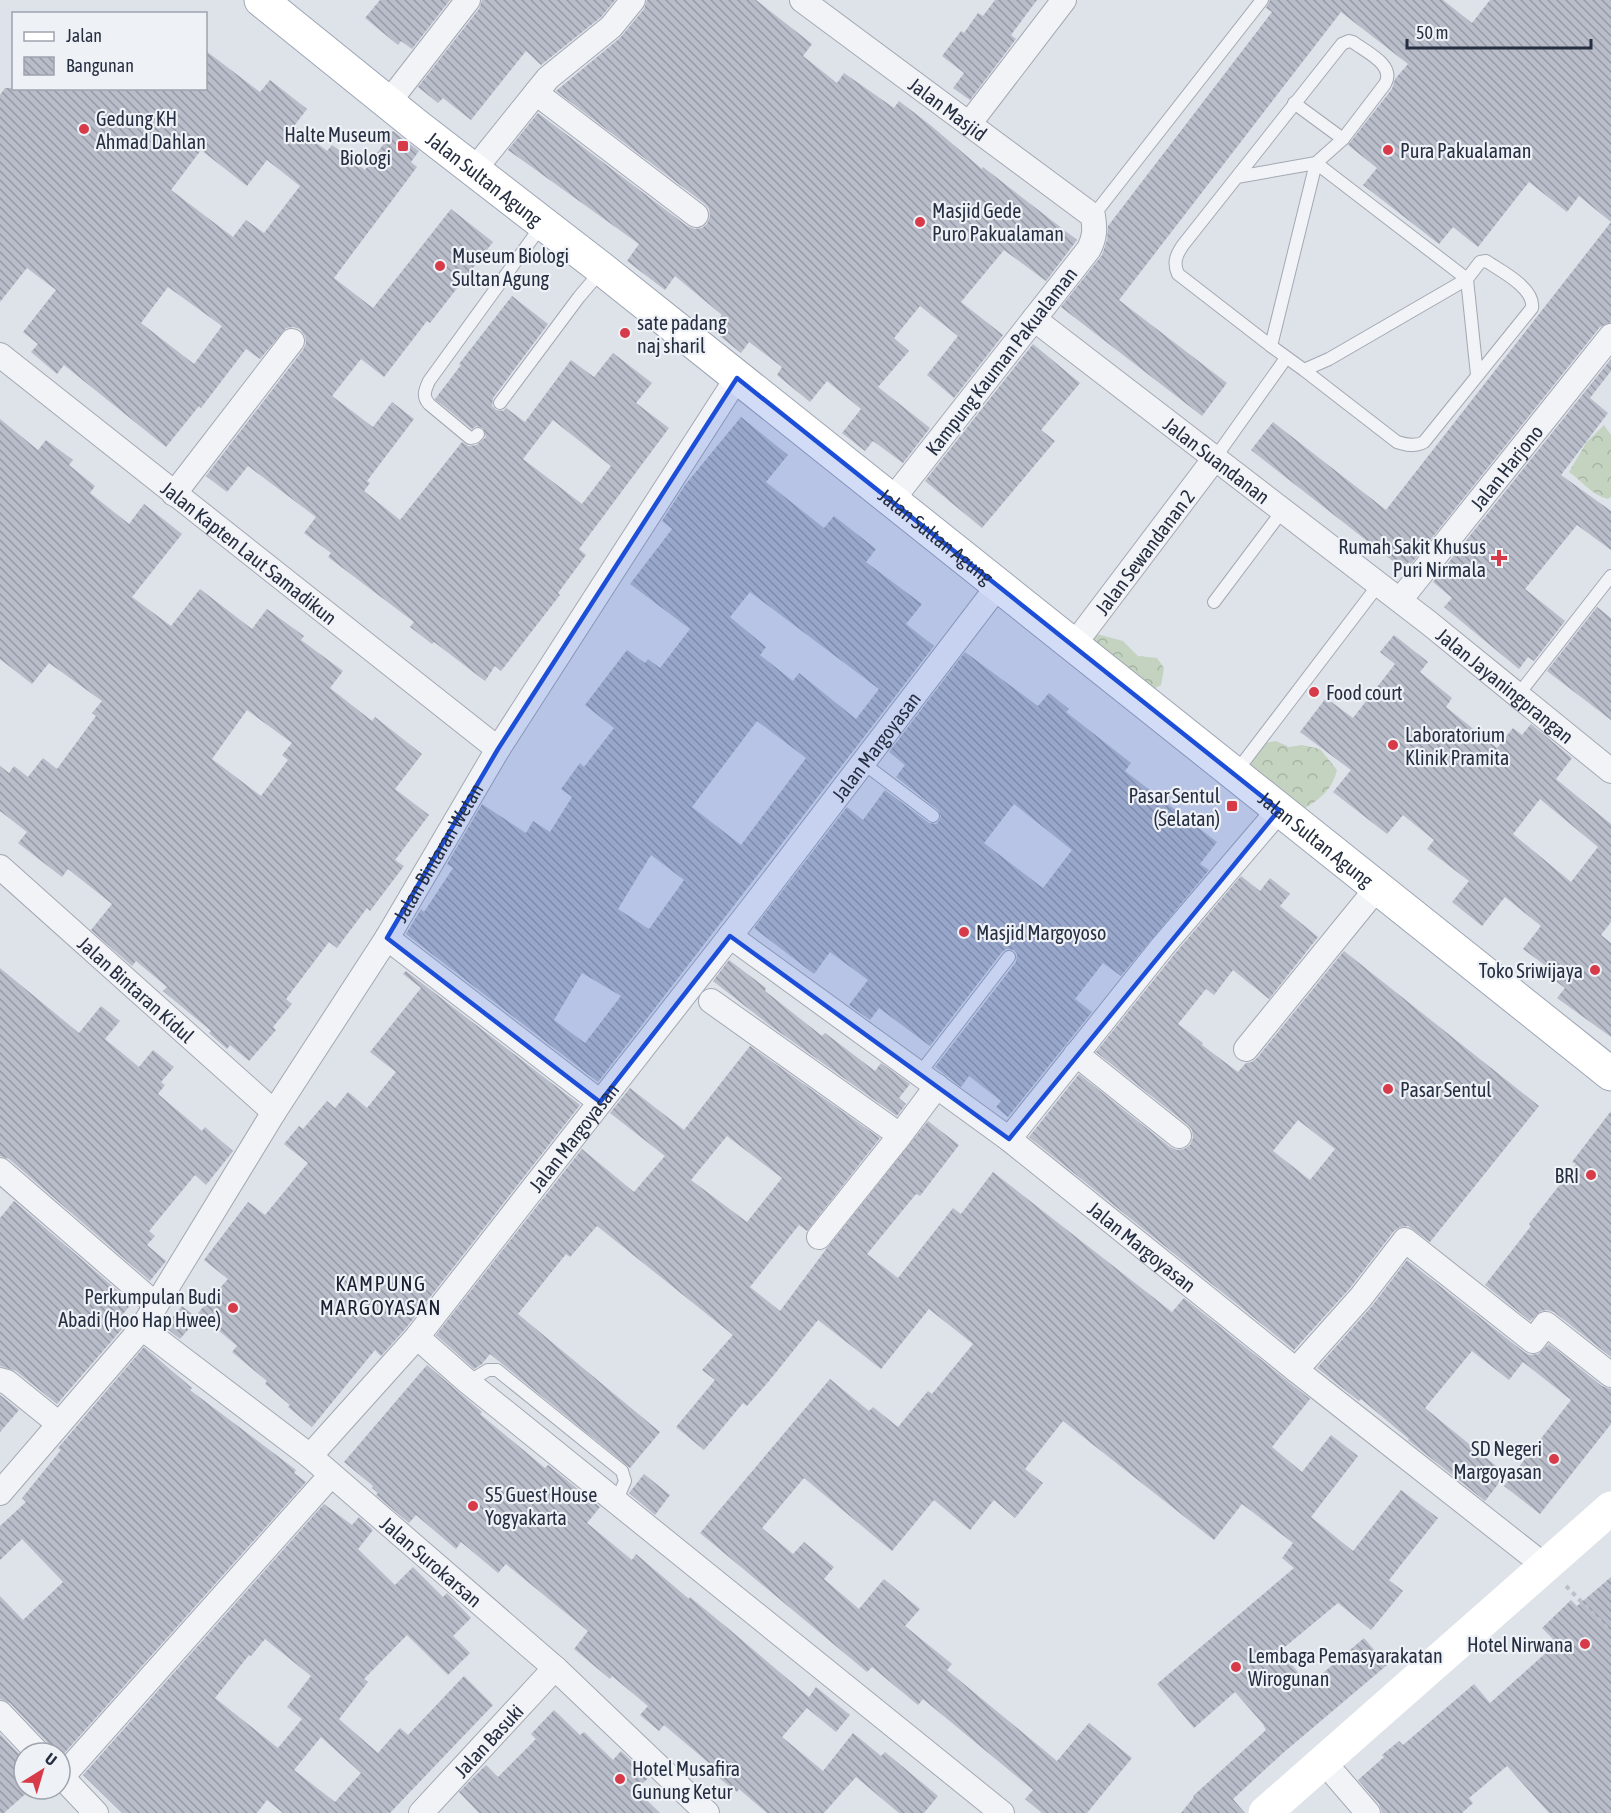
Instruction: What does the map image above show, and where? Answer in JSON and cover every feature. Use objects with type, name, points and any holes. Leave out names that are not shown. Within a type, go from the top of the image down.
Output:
[{"type":"main road","name":"Jalan Sultan Agung","points":[[261,0],[1611,1074]]},
{"type":"main road","points":[[1265,1813],[1611,1508]]},
{"type":"street","points":[[388,103],[468,0]]},
{"type":"street","points":[[474,170],[548,78],[611,27],[633,0]]},
{"type":"street","name":"Jalan Masjid","points":[[802,0],[1093,216]]},
{"type":"street","points":[[969,124],[1064,0]]},
{"type":"street","points":[[536,93],[696,214]]},
{"type":"street","name":"Kampung Kauman Pakualaman","points":[[892,501],[1089,249],[1094,239],[1093,216]]},
{"type":"street","name":"Jalan Suandanan","points":[[1034,319],[1400,600]]},
{"type":"street","name":"Jalan Harjono","points":[[1400,600],[1611,336]]},
{"type":"street","points":[[174,494],[292,341]]},
{"type":"street","name":"Jalan Kapten Laut Samadikun","points":[[0,355],[498,749]]},
{"type":"street","name":"Jalan Bintaran Wetan","points":[[0,1493],[142,1328],[274,1112],[387,938],[498,749],[737,378]]},
{"type":"street","name":"Jalan Sewandanan 2","points":[[1073,646],[1215,458]]},
{"type":"street","name":"Jalan Margoyasan","points":[[310,1456],[417,1337],[730,936],[998,586]]},
{"type":"street","name":"Jalan Jayaningprangan","points":[[1400,600],[1611,771]]},
{"type":"street","points":[[1008,1139],[1162,947],[1279,810]]},
{"type":"street","name":"Jalan Bintaran Kidul","points":[[0,867],[274,1112]]},
{"type":"street","points":[[1246,1049],[1377,888]]},
{"type":"street","name":"Jalan Margoyasan","points":[[730,936],[1008,1139],[1546,1567]]},
{"type":"street","points":[[387,938],[600,1102]]},
{"type":"street","points":[[711,1001],[891,1129],[898,1138]]},
{"type":"street","points":[[1076,1054],[1179,1136]]},
{"type":"street","points":[[819,1237],[898,1138],[928,1080]]},
{"type":"street","points":[[0,1170],[155,1304]]},
{"type":"street","points":[[1296,1370],[1361,1297],[1405,1240],[1533,1341],[1546,1324],[1611,1375]]},
{"type":"street","name":"Jalan Surokarsan","points":[[142,1328],[332,1475],[555,1668],[702,1812]]},
{"type":"street","points":[[417,1337],[468,1382],[1002,1813]]},
{"type":"street","points":[[0,1380],[7,1382],[59,1424]]},
{"type":"street","points":[[72,1764],[332,1475]]},
{"type":"street","name":"Jalan Basuki","points":[[422,1813],[555,1668]]},
{"type":"street","points":[[0,1713],[27,1741]]},
{"type":"street","points":[[1324,1762],[1368,1813]]},
{"type":"street","points":[[72,1788],[96,1813]]},
{"type":"lane","points":[[1093,216],[1262,0]]},
{"type":"lane","points":[[1237,177],[1316,163],[1342,139],[1385,84],[1389,75],[1386,66],[1353,42],[1346,41],[1294,103],[1183,245],[1176,256],[1176,269],[1178,273],[1286,358],[1397,442],[1413,445],[1424,442],[1532,308],[1533,300],[1527,291],[1486,261],[1480,262],[1467,279],[1329,359],[1304,370]]},
{"type":"lane","points":[[1294,103],[1342,139]]},
{"type":"lane","points":[[1316,163],[1467,279],[1477,375]]},
{"type":"lane","points":[[1271,346],[1316,163]]},
{"type":"lane","points":[[478,434],[470,438],[429,404],[424,399],[425,390],[543,223]]},
{"type":"lane","points":[[500,403],[602,269]]},
{"type":"lane","points":[[1215,458],[1286,358]]},
{"type":"lane","points":[[1214,602],[1282,510]]},
{"type":"lane","points":[[1518,695],[1611,576]]},
{"type":"lane","points":[[1234,774],[1379,584]]},
{"type":"lane","points":[[863,763],[933,816]]},
{"type":"lane","points":[[928,1080],[1009,957]]},
{"type":"path","points":[[1546,1567],[1611,1632]]},
{"type":"highlighted area","points":[[737,378],[1279,810],[1009,1139],[730,936],[600,1102],[387,938],[498,749]]},
{"type":"green space","points":[[1604,425],[1611,435],[1611,497],[1608,499],[1592,492],[1569,472],[1586,443]]},
{"type":"green space","points":[[1097,634],[1123,641],[1138,656],[1157,658],[1164,668],[1161,685],[1148,692],[1083,647]]},
{"type":"green space","points":[[1276,741],[1289,747],[1302,745],[1320,749],[1337,770],[1326,792],[1305,808],[1285,803],[1243,768],[1265,743]]},
{"type":"building","points":[[380,0],[450,0],[412,49],[401,41],[398,45],[365,18]]},
{"type":"building","points":[[482,0],[615,0],[601,17],[541,65],[526,51],[471,120],[443,98],[438,103],[418,87],[479,9]]},
{"type":"building","points":[[647,0],[756,0],[812,44],[803,56],[837,83],[844,73],[894,108],[899,101],[982,169],[983,167],[1077,240],[1046,281],[1004,250],[961,302],[1003,335],[954,398],[927,375],[958,336],[920,306],[894,338],[909,351],[878,387],[930,428],[903,463],[873,441],[865,451],[842,433],[861,409],[827,381],[810,402],[777,375],[782,367],[749,342],[741,353],[711,329],[722,315],[675,276],[665,290],[627,261],[639,244],[508,150],[538,113],[687,226],[695,229],[707,224],[710,216],[705,204],[556,91],[620,38],[644,9]]},
{"type":"building","points":[[995,0],[1037,0],[1011,35],[1016,39],[970,100],[953,88],[964,73],[942,56],[961,31],[964,33],[978,13],[983,16]]},
{"type":"building","points":[[1270,0],[1443,0],[1472,23],[1490,0],[1611,0],[1611,222],[1579,196],[1567,212],[1529,182],[1478,247],[1453,227],[1439,244],[1363,185],[1377,168],[1348,145],[1392,89],[1395,79],[1408,64],[1341,12],[1119,300],[1227,383],[1202,416],[1061,307],[1102,255],[1107,240],[1108,226],[1272,12],[1266,8]]},
{"type":"building","points":[[207,52],[260,92],[270,80],[307,109],[294,126],[327,151],[332,145],[365,170],[393,131],[419,151],[411,162],[417,167],[334,278],[373,308],[451,209],[493,242],[430,323],[427,321],[384,377],[361,359],[332,396],[373,427],[392,402],[414,419],[367,481],[370,483],[364,491],[400,520],[462,442],[468,446],[477,445],[486,437],[483,428],[476,426],[472,429],[435,399],[512,296],[548,324],[493,398],[492,406],[496,410],[503,411],[506,408],[525,422],[571,360],[594,377],[613,353],[652,383],[636,403],[669,428],[579,549],[586,555],[558,593],[560,595],[501,671],[495,666],[485,681],[434,642],[432,644],[410,627],[414,622],[328,557],[331,553],[304,533],[316,517],[248,466],[227,492],[206,476],[303,350],[306,343],[305,336],[300,329],[286,328],[260,359],[246,349],[201,408],[199,406],[166,447],[64,365],[57,374],[31,352],[38,344],[23,332],[56,290],[27,268],[0,302],[0,95],[5,88],[12,88],[12,90],[207,90]],"holes":[[[201,150],[247,186],[267,160],[300,186],[264,233],[246,220],[233,237],[171,190]],[[168,287],[222,326],[194,364],[141,323]],[[553,420],[611,466],[582,504],[523,459]]]},
{"type":"building","points":[[1611,222],[1611,322],[1600,327],[1411,564],[1409,562],[1403,569],[1251,450],[1273,422],[1386,510]]},
{"type":"building","points":[[1033,344],[1080,383],[1041,430],[1055,441],[982,528],[925,481]]},
{"type":"building","points":[[1611,359],[1611,371],[1590,398],[1608,413],[1561,475],[1611,511],[1611,550],[1577,525],[1525,589],[1565,621],[1534,661],[1528,657],[1519,669],[1444,607],[1452,598],[1433,582]]},
{"type":"building","points":[[741,417],[788,455],[766,482],[824,528],[834,516],[876,549],[866,562],[922,604],[906,624],[934,646],[598,1082],[406,934],[421,909],[424,912],[453,868],[447,864],[482,804],[526,833],[533,821],[550,832],[572,797],[561,789],[580,763],[584,767],[614,728],[585,705],[627,650],[645,663],[648,659],[660,668],[690,629],[630,584],[672,529],[662,521],[685,485]],"holes":[[[750,592],[879,689],[856,719],[799,673],[793,681],[760,655],[766,647],[730,617]],[[757,721],[806,758],[741,845],[692,807]],[[651,855],[684,880],[649,929],[618,909]],[[582,973],[621,996],[585,1043],[554,1020]]]},
{"type":"building","points":[[0,419],[38,450],[46,440],[73,460],[69,465],[95,486],[90,493],[129,524],[144,504],[182,534],[132,597],[171,626],[200,589],[252,629],[267,609],[304,636],[301,640],[343,671],[330,688],[372,721],[375,717],[422,754],[395,789],[429,815],[395,860],[404,866],[370,911],[367,908],[337,948],[329,942],[286,999],[292,1004],[273,1027],[276,1030],[249,1061],[230,1045],[227,1049],[209,1033],[211,1031],[163,991],[167,987],[136,961],[132,966],[91,930],[112,904],[68,869],[62,877],[18,843],[27,832],[0,811],[0,766],[9,773],[14,766],[28,777],[43,758],[57,769],[96,716],[92,713],[102,701],[49,663],[32,684],[0,659]],"holes":[[[247,710],[292,743],[282,755],[288,760],[261,796],[212,759]]]},
{"type":"building","points":[[1597,607],[1611,618],[1611,720],[1547,671]]},
{"type":"building","points":[[1394,635],[1428,662],[1420,672],[1452,698],[1446,707],[1497,748],[1513,728],[1522,735],[1531,724],[1572,758],[1556,779],[1611,824],[1611,922],[1601,935],[1611,943],[1611,1037],[1557,998],[1565,988],[1542,971],[1546,966],[1523,949],[1541,926],[1505,897],[1482,926],[1452,902],[1469,881],[1427,849],[1434,840],[1403,815],[1387,834],[1333,792],[1351,770],[1300,732],[1326,698],[1353,718],[1395,664],[1380,652]],"holes":[[[1540,799],[1598,847],[1571,882],[1513,834]]]},
{"type":"building","points":[[965,652],[1038,706],[1049,693],[1069,709],[1066,712],[1131,763],[1125,771],[1217,842],[1200,864],[1209,870],[1121,976],[1103,963],[1075,999],[1092,1012],[1008,1117],[996,1107],[1001,1101],[969,1076],[961,1087],[935,1067],[1016,962],[1017,954],[1014,950],[1006,949],[1002,952],[930,1046],[879,1008],[870,1020],[849,1005],[868,980],[830,952],[814,974],[754,928],[847,807],[863,820],[885,790],[929,823],[936,824],[939,821],[941,816],[938,810],[896,777],[905,765],[889,752]],"holes":[[[1014,804],[1072,850],[1043,888],[984,843]]]},
{"type":"building","points":[[1241,876],[1260,891],[1270,878],[1290,894],[1280,906],[1318,937],[1269,999],[1233,970],[1214,995],[1206,989],[1178,1024],[1203,1043],[1202,1045],[1238,1072],[1246,1063],[1257,1058],[1344,951],[1539,1106],[1430,1242],[1408,1226],[1394,1231],[1350,1288],[1294,1350],[1029,1137],[1079,1074],[1170,1147],[1177,1150],[1190,1145],[1193,1138],[1192,1130],[1188,1125],[1096,1052]],"holes":[[[1298,1120],[1335,1149],[1310,1180],[1273,1151]]]},
{"type":"building","points":[[729,960],[822,1036],[825,1033],[875,1071],[881,1063],[910,1084],[899,1098],[906,1104],[897,1116],[768,1024],[713,981]]},
{"type":"building","points":[[0,968],[79,1033],[101,1006],[120,1021],[105,1039],[139,1067],[153,1050],[174,1067],[161,1082],[165,1085],[158,1094],[202,1131],[205,1127],[233,1151],[206,1185],[195,1175],[149,1231],[155,1236],[147,1245],[166,1261],[150,1281],[9,1159],[0,1156]]},
{"type":"building","points":[[406,971],[580,1105],[406,1328],[381,1356],[375,1350],[312,1427],[265,1384],[267,1381],[232,1352],[237,1346],[198,1313],[228,1279],[204,1260],[248,1202],[265,1215],[308,1163],[284,1144],[299,1126],[303,1129],[327,1101],[335,1108],[348,1092],[367,1108],[396,1072],[370,1052],[421,988],[403,974]]},
{"type":"building","points":[[750,1046],[880,1138],[807,1231],[799,1225],[750,1287],[780,1311],[928,1121],[959,1145],[920,1196],[916,1194],[867,1254],[898,1278],[953,1208],[961,1214],[993,1172],[1172,1312],[1184,1298],[1310,1399],[1272,1447],[1302,1472],[1331,1435],[1358,1456],[1311,1517],[1353,1551],[1401,1490],[1438,1518],[1389,1580],[1403,1591],[1371,1630],[1338,1603],[1280,1651],[1309,1685],[1364,1638],[1387,1665],[1283,1753],[1233,1799],[1245,1813],[1181,1813],[1193,1796],[1266,1730],[1263,1724],[1235,1692],[1194,1728],[1157,1684],[1294,1568],[1282,1558],[1293,1543],[1242,1504],[1214,1540],[1063,1421],[1025,1469],[1043,1483],[1015,1518],[994,1500],[970,1530],[934,1500],[892,1551],[804,1478],[762,1528],[793,1554],[804,1542],[834,1567],[824,1579],[859,1609],[884,1579],[920,1609],[905,1626],[952,1664],[947,1670],[1057,1761],[1089,1723],[1132,1758],[1087,1813],[1042,1813],[1025,1799],[1033,1790],[923,1699],[918,1705],[872,1667],[867,1672],[700,1533],[830,1379],[869,1411],[873,1407],[898,1427],[928,1391],[932,1394],[973,1344],[929,1309],[881,1369],[818,1320],[769,1381],[747,1406],[743,1403],[704,1450],[676,1427],[715,1380],[702,1370],[733,1335],[597,1226],[570,1257],[566,1254],[518,1314],[660,1432],[630,1468],[490,1354],[482,1364],[474,1369],[436,1335],[582,1149],[634,1192],[665,1156],[610,1113],[630,1088],[684,1130]],"holes":[[[727,1136],[782,1178],[747,1222],[691,1180]]]},
{"type":"building","points":[[1611,1111],[1611,1357],[1554,1312],[1541,1311],[1530,1321],[1485,1285],[1576,1164],[1572,1162]]},
{"type":"building","points":[[14,1201],[132,1303],[115,1324],[122,1329],[57,1404],[16,1371],[0,1366],[0,1218]]},
{"type":"building","points":[[1407,1260],[1524,1352],[1530,1355],[1538,1354],[1549,1344],[1602,1386],[1611,1389],[1611,1424],[1540,1514],[1504,1486],[1571,1400],[1523,1362],[1509,1380],[1472,1351],[1425,1408],[1506,1474],[1485,1501],[1408,1440],[1361,1399],[1359,1401],[1317,1368],[1372,1306]]},
{"type":"building","points":[[182,1306],[198,1318],[180,1339],[165,1327]]},
{"type":"building","points":[[144,1347],[192,1388],[190,1390],[296,1470],[294,1473],[306,1482],[72,1745],[72,1741],[46,1741],[10,1703],[0,1699],[0,1596],[23,1620],[63,1582],[22,1539],[0,1560],[0,1526],[26,1502],[22,1498],[61,1450],[58,1448]]},
{"type":"building","points":[[427,1365],[482,1412],[480,1414],[545,1468],[548,1465],[600,1507],[587,1523],[632,1560],[636,1554],[809,1697],[816,1687],[850,1715],[836,1732],[807,1708],[782,1737],[823,1771],[853,1733],[881,1756],[885,1752],[938,1796],[924,1813],[899,1813],[856,1777],[824,1813],[767,1813],[739,1789],[737,1792],[719,1778],[722,1774],[664,1725],[659,1731],[640,1715],[648,1706],[574,1649],[588,1631],[506,1564],[498,1573],[461,1542],[456,1549],[416,1515],[409,1523],[376,1495],[378,1493],[372,1488],[373,1486],[344,1462]]},
{"type":"building","points":[[0,1395],[19,1410],[0,1432]]},
{"type":"building","points":[[644,1474],[670,1495],[655,1515],[629,1493]]},
{"type":"building","points":[[324,1504],[352,1525],[359,1517],[373,1530],[358,1549],[395,1585],[413,1567],[443,1597],[447,1593],[471,1618],[453,1636],[470,1653],[448,1675],[407,1635],[364,1679],[368,1682],[339,1719],[378,1753],[400,1728],[408,1735],[464,1676],[493,1705],[390,1813],[283,1813],[267,1800],[257,1813],[122,1813],[83,1775]],"holes":[[[265,1639],[311,1676],[287,1707],[302,1719],[278,1748],[215,1698],[249,1655],[251,1656]],[[321,1737],[361,1773],[335,1802],[294,1770]]]},
{"type":"building","points":[[1611,1577],[1611,1813],[1549,1813],[1507,1766],[1469,1798],[1473,1803],[1462,1813],[1382,1813],[1379,1804],[1358,1780],[1384,1757],[1382,1755],[1399,1741],[1403,1745],[1474,1684],[1490,1703],[1557,1643],[1542,1628],[1571,1600],[1577,1606]]},
{"type":"building","points":[[554,1710],[580,1735],[584,1732],[613,1760],[621,1751],[649,1777],[636,1790],[660,1813],[479,1813],[459,1792],[486,1765],[498,1777],[536,1739],[531,1734]]},
{"type":"building","points":[[0,1734],[12,1746],[12,1801],[18,1801],[4,1813],[0,1813]]},
{"type":"place","name":"Gedung KH Ahmad Dahlan","points":[[84,129]]},
{"type":"place","name":"Halte Museum Biologi","points":[[403,146]]},
{"type":"place","name":"Pura Pakualaman","points":[[1388,150]]},
{"type":"place","name":"Masjid Gede Puro Pakualaman","points":[[920,222]]},
{"type":"place","name":"Museum Biologi Sultan Agung","points":[[440,266]]},
{"type":"place","name":"sate padang naj sharil","points":[[625,333]]},
{"type":"place","name":"Rumah Sakit Khusus Puri Nirmala","points":[[1499,558]]},
{"type":"place","name":"Food court","points":[[1314,692]]},
{"type":"place","name":"Laboratorium Klinik Pramita","points":[[1393,745]]},
{"type":"place","name":"Pasar Sentul (Selatan)","points":[[1232,806]]},
{"type":"place","name":"Masjid Margoyoso","points":[[964,932]]},
{"type":"place","name":"Toko Sriwijaya","points":[[1595,970]]},
{"type":"place","name":"Pasar Sentul","points":[[1388,1089]]},
{"type":"place","name":"BRI","points":[[1591,1175]]},
{"type":"place","name":"Perkumpulan Budi Abadi (Hoo Hap Hwee)","points":[[233,1308]]},
{"type":"place","name":"SD Negeri Margoyasan","points":[[1554,1459]]},
{"type":"place","name":"S5 Guest House Yogyakarta","points":[[473,1506]]},
{"type":"place","name":"Hotel Nirwana","points":[[1585,1644]]},
{"type":"place","name":"Lembaga Pemasyarakatan Wirogunan","points":[[1236,1667]]},
{"type":"place","name":"Hotel Musafira Gunung Ketur","points":[[620,1779]]},
{"type":"district","name":"KAMPUNG MARGOYASAN","points":[[381,1295]]}]
